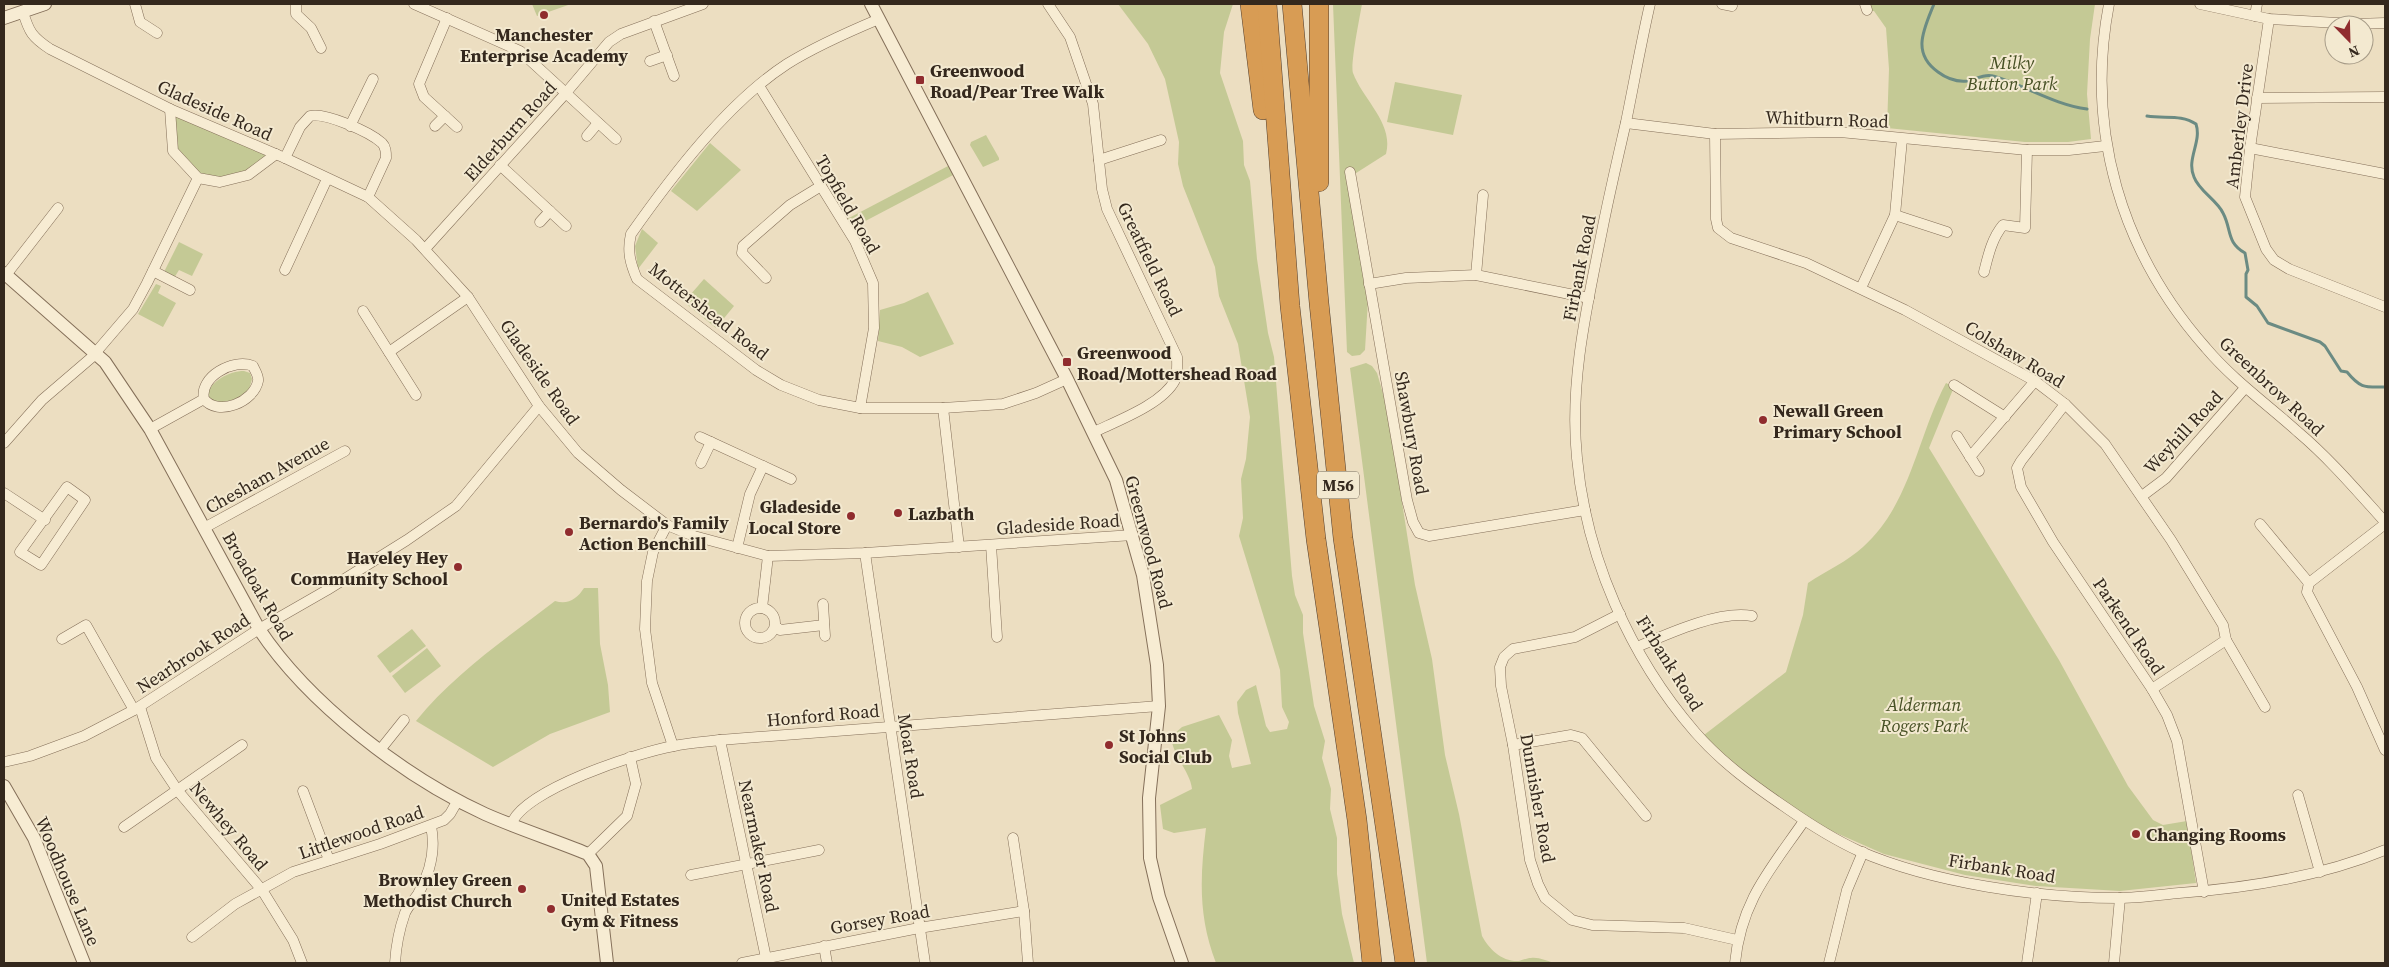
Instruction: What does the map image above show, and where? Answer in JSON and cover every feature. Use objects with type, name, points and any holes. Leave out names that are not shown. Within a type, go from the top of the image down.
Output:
[{"type":"highway","name":"M56","points":[[1250,4],[1290,306],[1316,539],[1357,820],[1372,963]]},
{"type":"highway","name":"M56","points":[[1267,4],[1290,306]]},
{"type":"highway","name":"M56","points":[[1292,4],[1319,303],[1344,538],[1405,963]]},
{"type":"highway","name":"M56","points":[[1319,4],[1319,303]]},
{"type":"street","points":[[4,18],[45,4]]},
{"type":"street","points":[[135,4],[140,22],[157,33]]},
{"type":"street","points":[[296,4],[296,14],[311,28],[321,48]]},
{"type":"street","points":[[414,4],[435,8],[447,18],[520,51],[534,61],[565,94],[616,140]]},
{"type":"street","name":"Elderburn Road","points":[[425,249],[565,94],[609,42],[621,34],[703,4]]},
{"type":"street","name":"Greenwood Road","points":[[871,4],[1067,379],[1116,480],[1133,535],[1152,622],[1158,665],[1159,706],[1149,798],[1150,858],[1159,897],[1182,963]]},
{"type":"street","name":"Greatfield Road","points":[[1048,4],[1070,37],[1093,104],[1102,189],[1107,209],[1172,342],[1177,357],[1175,380],[1156,400],[1094,432]]},
{"type":"street","name":"Firbank Road","points":[[1650,4],[1589,298],[1577,378],[1574,428],[1585,510],[1600,564],[1620,614],[1637,647],[1667,696],[1696,733],[1754,786],[1824,834],[1862,852],[1938,875],[2037,893],[2120,898],[2204,892],[2260,885],[2320,872],[2385,850]]},
{"type":"street","name":"Greenbrow Road","points":[[2109,4],[2102,62],[2105,146],[2133,237],[2152,273],[2176,312],[2206,349],[2245,388],[2299,433],[2344,476],[2385,523]]},
{"type":"street","points":[[2206,4],[2269,19],[2355,24],[2385,23]]},
{"type":"street","points":[[2255,16],[2257,4]]},
{"type":"street","name":"Gladeside Road","points":[[23,12],[29,31],[37,41],[170,109],[280,156],[368,197],[425,249],[468,297],[539,406],[578,453],[620,490],[667,525],[694,536],[768,556],[866,553],[1133,535]]},
{"type":"street","points":[[447,18],[419,84],[424,97],[456,127]]},
{"type":"street","name":"Mottershead Road","points":[[879,19],[787,64],[759,86],[720,122],[631,234],[628,246],[632,270],[637,278],[756,370],[781,385],[819,400],[860,408],[943,408],[1003,404],[1036,393],[1067,379]]},
{"type":"street","name":"Amberley Drive","points":[[2269,19],[2250,148],[2245,197],[2266,249],[2274,260],[2288,269],[2385,307]]},
{"type":"street","points":[[654,22],[674,76]]},
{"type":"street","points":[[650,61],[667,55]]},
{"type":"street","points":[[350,126],[373,79]]},
{"type":"street","name":"Topfield Road","points":[[759,86],[856,241],[872,284],[874,328],[860,408]]},
{"type":"street","points":[[2257,98],[2385,97]]},
{"type":"street","points":[[170,109],[174,151],[198,178],[220,182],[248,175],[280,156],[310,116],[323,114],[381,143],[386,152],[386,158],[368,197]]},
{"type":"street","points":[[435,126],[445,116]]},
{"type":"street","name":"Whitburn Road","points":[[1626,123],[1715,134],[1840,132],[2027,150],[2069,150],[2105,146]]},
{"type":"street","points":[[587,136],[598,124]]},
{"type":"street","name":"Colshaw Road","points":[[1715,134],[1716,219],[1718,228],[1732,238],[1806,263],[1861,288],[1963,340],[2035,381],[2065,404],[2105,444],[2142,496],[2223,625],[2226,640],[2264,707]]},
{"type":"street","points":[[1861,288],[1895,216],[1902,139]]},
{"type":"street","points":[[1099,160],[1161,140]]},
{"type":"street","points":[[2250,148],[2385,174]]},
{"type":"street","points":[[1984,272],[1999,230],[2003,226],[2024,228],[2027,150]]},
{"type":"street","points":[[500,165],[566,226]]},
{"type":"street","name":"Shawbury Road","points":[[1350,172],[1407,500],[1413,522],[1419,533],[1429,536],[1585,510]]},
{"type":"street","points":[[4,442],[42,400],[96,353],[133,309],[198,178]]},
{"type":"street","points":[[284,270],[327,179]]},
{"type":"street","points":[[766,278],[742,253],[744,246],[790,205],[821,186]]},
{"type":"street","points":[[1476,275],[1483,195]]},
{"type":"street","points":[[5,274],[58,208]]},
{"type":"street","points":[[540,222],[550,211]]},
{"type":"street","points":[[1895,216],[1947,232]]},
{"type":"street","points":[[153,271],[190,290]]},
{"type":"street","name":"Broadoak Road","points":[[5,274],[105,362],[150,429],[259,628],[271,647],[308,690],[380,750],[458,800],[511,825],[588,854]]},
{"type":"street","points":[[1369,284],[1406,278],[1476,275],[1589,298]]},
{"type":"street","points":[[389,352],[468,297]]},
{"type":"street","points":[[363,311],[416,395]]},
{"type":"street","points":[[233,365],[253,366],[258,382],[248,396],[222,409],[213,407],[204,399],[202,391],[215,374],[233,365]]},
{"type":"street","points":[[1970,457],[2035,381]]},
{"type":"street","points":[[1954,385],[2005,417]]},
{"type":"street","name":"Weyhill Road","points":[[2142,496],[2166,478],[2245,388]]},
{"type":"street","points":[[150,429],[204,399]]},
{"type":"street","name":"Parkend Road","points":[[2065,404],[2021,461],[2017,468],[2017,476],[2053,542],[2152,688],[2167,715],[2177,741],[2204,892]]},
{"type":"street","name":"Nearbrook Road","points":[[4,762],[30,756],[84,736],[137,708],[259,628],[327,590],[456,506],[539,406]]},
{"type":"street","points":[[943,408],[959,547]]},
{"type":"street","points":[[1957,436],[1979,471]]},
{"type":"street","points":[[700,437],[791,479]]},
{"type":"street","points":[[701,463],[711,442]]},
{"type":"street","name":"Chesham Avenue","points":[[204,528],[345,451]]},
{"type":"street","points":[[737,548],[750,494],[763,466]]},
{"type":"street","points":[[67,487],[85,500],[41,565],[20,552],[45,520],[67,487]]},
{"type":"street","points":[[4,493],[45,520]]},
{"type":"street","points":[[2385,523],[2309,583],[2307,592],[2357,686],[2385,750]]},
{"type":"street","points":[[2260,524],[2309,583]]},
{"type":"street","points":[[667,525],[651,559],[647,581],[644,629],[652,683],[673,746]]},
{"type":"street","points":[[991,545],[998,637]]},
{"type":"street","name":"Moat Road","points":[[866,553],[925,963]]},
{"type":"street","points":[[762,608],[768,556]]},
{"type":"street","points":[[775,626],[769,635],[760,638],[750,634],[747,630],[747,616],[754,609],[762,608],[772,613],[775,626],[780,630],[825,630],[823,604]]},
{"type":"street","name":"Dunnisher Road","points":[[1620,614],[1575,636],[1513,649],[1504,657],[1500,668],[1501,686],[1513,745],[1530,860],[1545,898],[1572,920],[1592,925],[1684,928],[1737,940]]},
{"type":"street","points":[[1637,647],[1678,629],[1740,614],[1752,616]]},
{"type":"street","name":"Newhey Road","points":[[62,639],[86,625],[137,708],[156,758],[178,791],[262,890],[292,940],[302,963]]},
{"type":"street","points":[[2152,688],[2226,640]]},
{"type":"street","name":"Honford Road","points":[[511,825],[513,818],[523,807],[565,782],[630,757],[673,746],[720,740],[890,726],[1159,706]]},
{"type":"street","points":[[380,750],[404,720]]},
{"type":"street","points":[[1513,745],[1572,735],[1582,738],[1646,816]]},
{"type":"street","name":"Nearmaker Road","points":[[720,740],[766,958]]},
{"type":"street","points":[[124,827],[242,745]]},
{"type":"street","points":[[607,963],[596,866],[588,854],[627,816],[636,784],[630,757]]},
{"type":"street","name":"Woodhouse Lane","points":[[4,786],[34,838],[84,963]]},
{"type":"street","points":[[303,791],[329,860]]},
{"type":"street","points":[[2298,795],[2320,872]]},
{"type":"street","name":"Littlewood Road","points":[[192,937],[234,904],[293,872],[431,826],[444,820],[458,800]]},
{"type":"street","points":[[1735,963],[1737,940],[1746,911],[1757,888],[1804,821]]},
{"type":"street","points":[[395,963],[398,936],[403,919],[429,870],[434,842],[431,826]]},
{"type":"street","points":[[1012,838],[1024,911],[1028,963]]},
{"type":"street","points":[[692,875],[819,850]]},
{"type":"street","points":[[1829,963],[1847,890],[1862,852]]},
{"type":"street","points":[[2027,963],[2037,893]]},
{"type":"street","points":[[2114,963],[2120,898]]},
{"type":"street","name":"Gorsey Road","points":[[742,963],[919,928],[1024,911]]},
{"type":"street","points":[[824,946],[827,963]]},
{"type":"green space","points":[[532,4],[571,4],[537,16]]},
{"type":"green space","points":[[1118,4],[1233,4],[1224,32],[1220,73],[1243,141],[1244,165],[1250,181],[1257,259],[1268,333],[1274,357],[1292,576],[1295,595],[1303,615],[1303,633],[1314,706],[1325,741],[1322,758],[1331,789],[1330,809],[1337,838],[1337,874],[1342,914],[1354,963],[1216,963],[1210,946],[1203,913],[1202,863],[1206,828],[1174,833],[1163,829],[1160,805],[1192,789],[1191,782],[1175,752],[1171,737],[1182,727],[1219,715],[1232,740],[1229,756],[1232,768],[1251,764],[1237,702],[1246,690],[1256,685],[1266,726],[1270,732],[1287,729],[1289,722],[1282,707],[1280,670],[1239,536],[1243,518],[1241,479],[1246,459],[1250,417],[1238,344],[1219,296],[1215,267],[1183,186],[1178,164],[1179,142],[1165,79],[1148,44]]},
{"type":"green space","points":[[1333,4],[1362,4],[1352,68],[1358,83],[1382,122],[1386,132],[1387,143],[1386,154],[1353,175],[1368,300],[1365,350],[1360,355],[1352,356],[1347,352]]},
{"type":"green space","name":"Milky Button Park","points":[[1870,4],[2095,4],[2090,39],[2087,94],[2091,139],[2068,142],[2025,142],[1887,128],[1889,69],[1886,28],[1874,11],[1872,11]]},
{"type":"green space","points":[[1395,82],[1462,95],[1453,135],[1387,122]]},
{"type":"green space","points":[[170,109],[276,154],[234,179],[198,178],[173,151]]},
{"type":"green space","points":[[986,135],[999,160],[983,167],[970,145],[971,142]]},
{"type":"green space","points":[[710,143],[741,170],[697,211],[671,191]]},
{"type":"green space","points":[[950,165],[955,174],[852,228],[847,219]]},
{"type":"green space","points":[[642,229],[658,243],[638,269],[635,246]]},
{"type":"green space","points":[[179,242],[203,254],[192,276],[179,270],[174,278],[164,272]]},
{"type":"green space","points":[[704,279],[734,306],[716,328],[684,302]]},
{"type":"green space","points":[[156,284],[161,286],[158,293],[176,303],[163,327],[138,314]]},
{"type":"green space","points":[[928,292],[954,344],[920,357],[902,347],[878,341],[880,310],[904,303]]},
{"type":"green space","points":[[1366,363],[1372,366],[1377,373],[1387,407],[1415,585],[1432,659],[1445,755],[1459,814],[1482,936],[1492,950],[1507,959],[1519,961],[1537,958],[1554,963],[1427,963],[1350,368]]},
{"type":"green space","points":[[244,371],[250,373],[252,379],[248,393],[222,406],[214,404],[207,395],[212,385],[227,375]]},
{"type":"green space","name":"Alderman Rogers Park","points":[[1946,383],[1954,387],[1929,448],[2059,660],[2128,786],[2153,820],[2163,825],[2187,821],[2196,883],[2120,891],[2036,886],[1965,875],[1884,854],[1809,821],[1741,773],[1704,735],[1786,672],[1803,615],[1808,583],[1857,552],[1879,530],[1903,490]]},
{"type":"green space","points":[[584,588],[598,588],[600,644],[608,685],[610,712],[550,734],[493,767],[416,721],[447,687],[482,657],[555,601],[568,602]]},
{"type":"green space","points":[[412,629],[426,646],[390,673],[377,656]]},
{"type":"green space","points":[[427,648],[441,666],[405,693],[392,676]]},
{"type":"waterway","points":[[1934,4],[1924,31],[1922,49],[1930,65],[1941,74],[1959,81],[1986,75],[1993,76],[2051,99],[2087,109]]},
{"type":"waterway","points":[[2147,116],[2179,118],[2196,124],[2197,137],[2192,164],[2194,177],[2200,187],[2220,208],[2226,219],[2232,240],[2245,253],[2248,270],[2246,274],[2246,297],[2257,306],[2268,323],[2320,342],[2325,346],[2341,371],[2347,372],[2356,382],[2368,387],[2385,387]]},
{"type":"place","name":"Manchester Enterprise Academy","points":[[544,15]]},
{"type":"place","name":"Greenwood Road/Pear Tree Walk","points":[[920,80]]},
{"type":"place","name":"Greenwood Road/Mottershead Road","points":[[1067,362]]},
{"type":"place","name":"Newall Green Primary School","points":[[1763,420]]},
{"type":"place","name":"Lazbath","points":[[898,513]]},
{"type":"place","name":"Gladeside Local Store","points":[[851,516]]},
{"type":"place","name":"Bernardo's Family Action Benchill","points":[[569,532]]},
{"type":"place","name":"Haveley Hey Community School","points":[[458,567]]},
{"type":"place","name":"St Johns Social Club","points":[[1109,745]]},
{"type":"place","name":"Changing Rooms","points":[[2136,834]]},
{"type":"place","name":"Brownley Green Methodist Church","points":[[522,889]]},
{"type":"place","name":"United Estates Gym & Fitness","points":[[551,909]]}]
